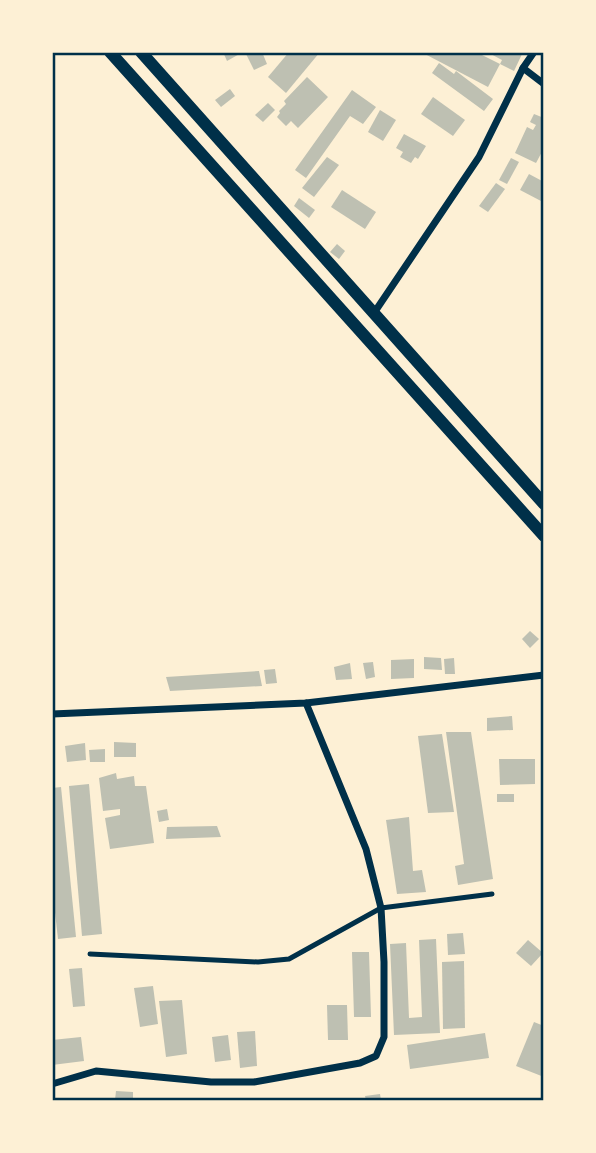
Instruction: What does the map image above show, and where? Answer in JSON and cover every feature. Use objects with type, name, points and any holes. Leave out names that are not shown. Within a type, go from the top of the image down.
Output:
[{"type":"street","points":[[110,52],[544,537]]},
{"type":"street","points":[[141,52],[544,504]]},
{"type":"street","points":[[374,313],[480,157],[523,68],[534,52]]},
{"type":"street","points":[[523,68],[544,84]]},
{"type":"street","points":[[52,714],[306,703],[542,678]]},
{"type":"street","points":[[52,1084],[96,1071],[211,1082],[254,1082],[360,1063],[376,1056],[384,1037],[381,908],[366,849],[306,703]]},
{"type":"lane","points":[[90,954],[258,962],[289,959],[381,908],[492,894]]},
{"type":"building","points":[[223,52],[243,52],[227,61]]},
{"type":"building","points":[[245,52],[262,52],[267,64],[254,70]]},
{"type":"building","points":[[289,52],[320,52],[286,93],[268,77]]},
{"type":"building","points":[[421,52],[476,52],[500,64],[488,87]]},
{"type":"building","points":[[487,52],[523,52],[514,71],[500,64],[502,60]]},
{"type":"building","points":[[439,63],[454,74],[456,71],[493,99],[484,111],[432,73]]},
{"type":"building","points":[[307,77],[328,97],[298,128],[291,121],[286,126],[277,117],[279,111],[286,104],[284,101]]},
{"type":"building","points":[[230,89],[235,96],[221,107],[215,100]]},
{"type":"building","points":[[352,90],[376,107],[363,124],[350,116],[306,178],[295,170]]},
{"type":"building","points":[[433,97],[465,120],[453,136],[421,114]]},
{"type":"building","points":[[268,103],[275,110],[263,122],[255,115]]},
{"type":"building","points":[[380,110],[396,120],[383,141],[368,132]]},
{"type":"building","points":[[534,114],[544,118],[544,148],[536,163],[515,153],[527,127],[533,130],[536,125],[530,122]]},
{"type":"building","points":[[404,134],[426,146],[418,159],[415,157],[411,163],[400,157],[403,152],[396,148]]},
{"type":"building","points":[[327,157],[339,165],[314,197],[302,188]]},
{"type":"building","points":[[511,158],[519,162],[507,184],[499,180]]},
{"type":"building","points":[[529,174],[544,182],[544,196],[541,201],[520,190]]},
{"type":"building","points":[[496,183],[505,189],[488,212],[479,206]]},
{"type":"building","points":[[342,190],[376,212],[365,229],[331,207]]},
{"type":"building","points":[[299,198],[315,210],[309,218],[294,206]]},
{"type":"building","points":[[337,244],[345,251],[339,259],[330,252]]},
{"type":"building","points":[[530,631],[539,639],[530,648],[522,639]]},
{"type":"building","points":[[424,657],[441,658],[442,670],[424,669]]},
{"type":"building","points":[[454,658],[455,674],[445,674],[444,659]]},
{"type":"building","points":[[414,659],[414,678],[391,679],[391,660]]},
{"type":"building","points":[[373,662],[375,677],[366,679],[363,663]]},
{"type":"building","points":[[350,663],[352,679],[336,680],[334,667]]},
{"type":"building","points":[[275,669],[277,683],[266,684],[264,670]]},
{"type":"building","points":[[259,671],[262,686],[170,691],[166,677]]},
{"type":"building","points":[[512,716],[513,730],[487,731],[487,718]]},
{"type":"building","points":[[446,732],[471,732],[493,879],[458,885],[455,866],[464,864]]},
{"type":"building","points":[[442,734],[454,812],[428,813],[418,736]]},
{"type":"building","points":[[114,742],[136,743],[136,757],[114,757]]},
{"type":"building","points":[[85,743],[86,760],[67,762],[65,746]]},
{"type":"building","points":[[105,749],[105,762],[90,762],[89,750]]},
{"type":"building","points":[[499,759],[535,759],[535,784],[500,785]]},
{"type":"building","points":[[116,773],[117,779],[134,776],[135,786],[146,786],[154,843],[110,849],[105,818],[120,815],[120,809],[103,811],[99,778]]},
{"type":"building","points":[[89,784],[102,934],[82,936],[69,786]]},
{"type":"building","points":[[61,787],[76,937],[58,939],[52,886],[52,788]]},
{"type":"building","points":[[497,794],[514,794],[514,802],[497,802]]},
{"type":"building","points":[[167,809],[169,820],[159,822],[157,811]]},
{"type":"building","points":[[409,817],[413,871],[422,870],[426,892],[397,894],[386,820]]},
{"type":"building","points":[[217,826],[221,837],[166,839],[167,827]]},
{"type":"building","points":[[463,933],[465,954],[448,955],[447,934]]},
{"type":"building","points":[[436,939],[440,1033],[394,1035],[390,944],[406,943],[409,1018],[422,1017],[419,940]]},
{"type":"building","points":[[528,940],[543,953],[531,966],[516,953]]},
{"type":"building","points":[[352,952],[369,952],[371,1017],[354,1017]]},
{"type":"building","points":[[464,961],[465,1028],[443,1029],[442,962]]},
{"type":"building","points":[[82,968],[85,1006],[73,1007],[69,969]]},
{"type":"building","points":[[153,986],[158,1024],[140,1027],[134,988]]},
{"type":"building","points":[[182,1000],[187,1054],[166,1057],[159,1001]]},
{"type":"building","points":[[327,1005],[347,1005],[348,1040],[328,1040]]},
{"type":"building","points":[[534,1022],[544,1026],[544,1077],[516,1066]]},
{"type":"building","points":[[255,1031],[257,1066],[240,1068],[237,1032]]},
{"type":"building","points":[[485,1033],[489,1058],[410,1069],[407,1045]]},
{"type":"building","points":[[228,1035],[231,1060],[215,1062],[212,1037]]},
{"type":"building","points":[[81,1037],[84,1061],[52,1065],[52,1040]]},
{"type":"building","points":[[116,1091],[133,1092],[133,1100],[115,1100]]},
{"type":"building","points":[[380,1094],[381,1100],[366,1100],[365,1096]]}]
